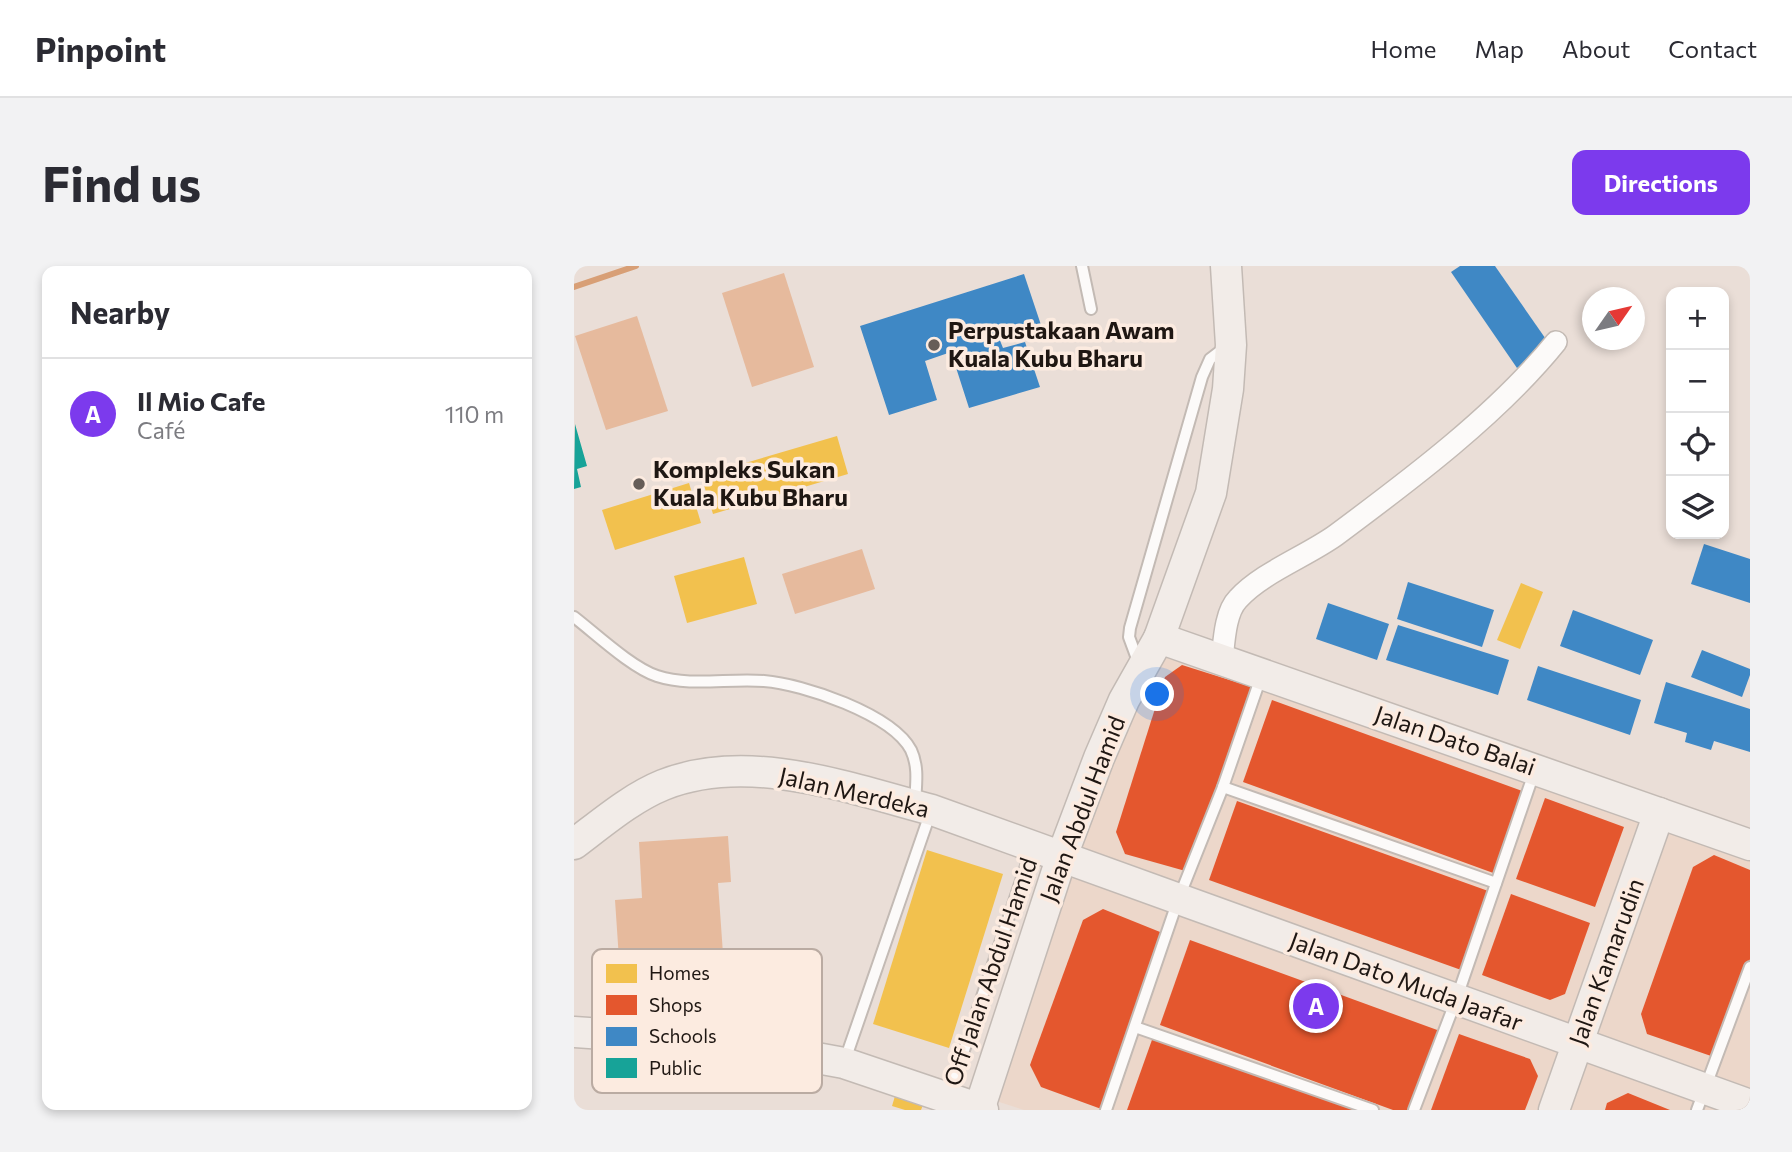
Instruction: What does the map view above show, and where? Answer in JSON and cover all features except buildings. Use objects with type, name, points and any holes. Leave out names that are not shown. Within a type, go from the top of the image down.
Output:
[{"type":"street","name":"Jalan Abdul Hamid","points":[[981,1110],[1062,856],[1124,701],[1159,638],[1211,493],[1228,389],[1231,345],[1226,266]]},
{"type":"street","points":[[1222,660],[1231,611],[1238,598],[1262,580],[1333,537],[1423,467],[1504,399],[1556,342]]},
{"type":"street","name":"Jalan Dato Balai","points":[[1159,638],[1750,845]]},
{"type":"street","name":"Jalan Merdeka","points":[[574,844],[645,793],[666,783],[733,772],[802,776],[923,807],[1062,856]]},
{"type":"street","name":"Jalan Kamarudin","points":[[1554,1110],[1659,813]]},
{"type":"street","name":"Jalan Dato Muda Jaafar","points":[[1062,856],[1576,1044],[1701,1099],[1750,1105]]},
{"type":"street","points":[[574,1032],[592,1033]]},
{"type":"street","points":[[822,1059],[844,1063],[981,1110]]},
{"type":"lane","points":[[1082,266],[1091,309]]},
{"type":"lane","points":[[1141,670],[1129,637],[1130,628],[1202,377],[1210,359],[1219,350],[1231,345]]},
{"type":"lane","points":[[574,617],[653,675],[676,681],[764,681],[813,690],[885,723],[900,735],[910,749],[917,766],[923,807],[844,1063]]},
{"type":"lane","points":[[1106,1110],[1178,900],[1223,787],[1262,674]]},
{"type":"lane","points":[[1413,1110],[1456,1000],[1535,769]]},
{"type":"lane","points":[[1223,787],[1496,883]]},
{"type":"lane","name":"Off Jalan Abdul Hamid","points":[[948,1097],[1033,846]]},
{"type":"lane","points":[[1701,1099],[1750,967]]},
{"type":"lane","points":[[1135,1027],[1373,1110]]},
{"type":"shaded area","points":[[784,273],[814,367],[752,387],[722,293]]},
{"type":"shaded area","points":[[637,316],[668,411],[606,430],[575,336]]},
{"type":"shaded area","points":[[862,549],[875,589],[795,614],[782,574]]},
{"type":"shaded area","points":[[1165,653],[1750,860],[1750,1110],[1024,1110],[996,1101],[1080,848],[1133,709]]},
{"type":"shaded area","points":[[728,836],[731,882],[718,883],[723,949],[618,949],[615,900],[642,898],[639,842]]},
{"type":"waterway","points":[[574,287],[636,266]]},
{"type":"place","name":"Perpustakaan Awam Kuala Kubu Bharu","points":[[934,345]]},
{"type":"place","name":"Kompleks Sukan Kuala Kubu Bharu","points":[[639,484]]},
{"type":"place","name":"Il Mio Cafe","points":[[1316,1006]]}]
